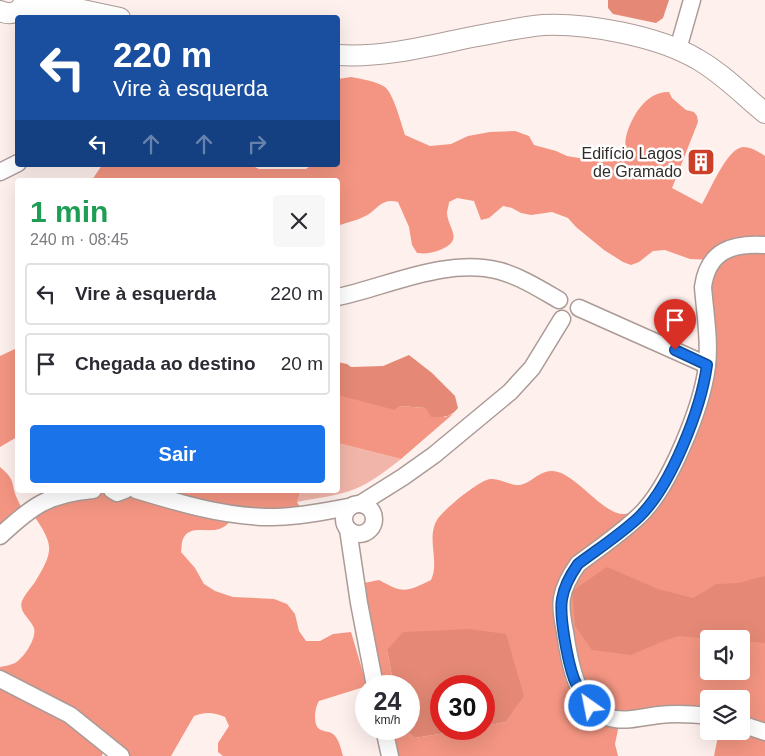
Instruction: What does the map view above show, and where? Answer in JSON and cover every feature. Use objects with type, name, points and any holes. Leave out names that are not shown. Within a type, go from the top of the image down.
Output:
[{"type":"main road","points":[[50,0],[73,8],[106,15]]},
{"type":"main road","points":[[11,11],[73,8]]},
{"type":"main road","points":[[340,55],[371,55],[400,52],[520,28],[545,25],[624,33],[678,49],[697,59],[765,113]]},
{"type":"street","points":[[678,49],[692,0]]},
{"type":"street","points":[[0,172],[15,164]]},
{"type":"street","points":[[700,715],[677,714],[619,720],[608,718],[598,713],[581,693],[574,678],[567,649],[562,615],[562,599],[571,573],[578,564],[638,517],[664,486],[691,422],[702,390],[707,365],[708,346],[703,287],[713,260],[725,250],[736,246],[765,245]]},
{"type":"street","points":[[340,296],[435,271],[478,268],[499,271],[518,278],[559,300]]},
{"type":"street","points":[[579,308],[575,316],[567,320],[562,319],[555,308],[563,297],[572,297],[579,308],[707,365]]},
{"type":"street","points":[[351,515],[434,455],[510,392],[532,368],[562,319]]},
{"type":"street","points":[[351,515],[358,534],[371,524],[403,477]]},
{"type":"street","points":[[0,536],[24,513],[39,504],[70,493]]},
{"type":"street","points":[[147,493],[233,515],[268,517],[304,514],[351,515],[370,508],[371,524],[356,579]]},
{"type":"street","points":[[351,515],[356,579],[373,675]]},
{"type":"street","points":[[0,679],[70,715],[121,756]]},
{"type":"street","points":[[750,727],[765,732]]},
{"type":"street","points":[[386,740],[390,756]]},
{"type":"shaded area","points":[[608,0],[669,0],[663,18],[656,23],[613,14],[608,8]]},
{"type":"shaded area","points":[[351,77],[385,87],[394,103],[405,135],[430,146],[451,144],[468,136],[490,132],[515,131],[529,136],[534,145],[567,156],[602,162],[609,159],[619,162],[622,159],[625,153],[628,129],[636,114],[653,96],[669,92],[672,98],[686,110],[694,112],[698,122],[672,188],[702,204],[725,162],[737,149],[749,148],[765,156],[765,756],[714,756],[717,740],[750,740],[750,690],[700,690],[700,716],[620,720],[615,744],[618,756],[394,756],[391,740],[420,740],[420,737],[430,736],[430,740],[495,740],[495,724],[506,722],[524,695],[495,685],[495,675],[463,675],[387,650],[392,675],[379,675],[359,584],[379,580],[394,588],[405,590],[431,580],[434,566],[433,534],[437,520],[461,496],[490,479],[520,485],[525,484],[542,473],[552,471],[575,481],[601,503],[617,513],[625,514],[632,512],[652,502],[702,389],[703,287],[713,260],[690,259],[665,250],[653,251],[639,262],[631,265],[604,250],[568,218],[552,212],[531,215],[503,206],[489,218],[481,220],[474,201],[457,198],[449,202],[447,212],[453,234],[452,242],[437,251],[417,253],[412,245],[409,227],[398,202],[385,202],[369,214],[340,225],[340,178],[93,178],[101,167],[255,167],[259,169],[340,167],[340,79]]},
{"type":"shaded area","points":[[15,349],[15,438],[0,447],[0,356]]},
{"type":"shaded area","points":[[409,355],[432,373],[455,396],[458,408],[452,414],[443,417],[431,417],[426,408],[399,406],[395,410],[340,396],[340,362],[351,367],[383,366]]},
{"type":"shaded area","points":[[340,394],[399,406],[426,408],[445,417],[453,414],[401,459],[340,444]]},
{"type":"shaded area","points":[[340,444],[401,459],[355,489],[334,495],[297,502],[300,493],[340,493]]},
{"type":"shaded area","points":[[0,467],[11,480],[24,513],[0,536]]},
{"type":"shaded area","points":[[81,493],[300,493],[297,502],[304,514],[233,515],[222,528],[189,532],[183,539],[181,552],[195,568],[204,584],[215,591],[233,597],[274,599],[287,604],[295,614],[299,631],[306,641],[320,641],[333,634],[351,632],[364,675],[355,675],[355,690],[319,701],[315,714],[315,722],[318,728],[335,736],[340,744],[343,756],[223,756],[218,752],[218,743],[229,726],[225,717],[209,713],[194,716],[171,756],[121,756],[105,743],[102,756],[0,756],[0,667],[19,660],[32,642],[34,628],[23,612],[21,605],[46,563],[49,548],[45,534],[34,516],[39,504]]},
{"type":"shaded area","points":[[607,567],[658,589],[693,598],[717,584],[738,583],[765,576],[765,643],[750,642],[750,630],[700,630],[700,638],[679,636],[631,655],[592,650],[575,626],[572,591]]},
{"type":"shaded area","points":[[469,629],[506,634],[524,696],[506,722],[495,724],[495,675],[430,675],[430,736],[420,737],[420,675],[392,675],[387,650],[403,632]]},
{"type":"place","name":"Edifício Lagos de Gramado","points":[[701,162]]},
{"type":"route","points":[[590,706],[574,678],[567,649],[562,615],[562,599],[571,573],[578,564],[638,517],[664,486],[691,422],[706,376],[707,365],[675,350]]}]
